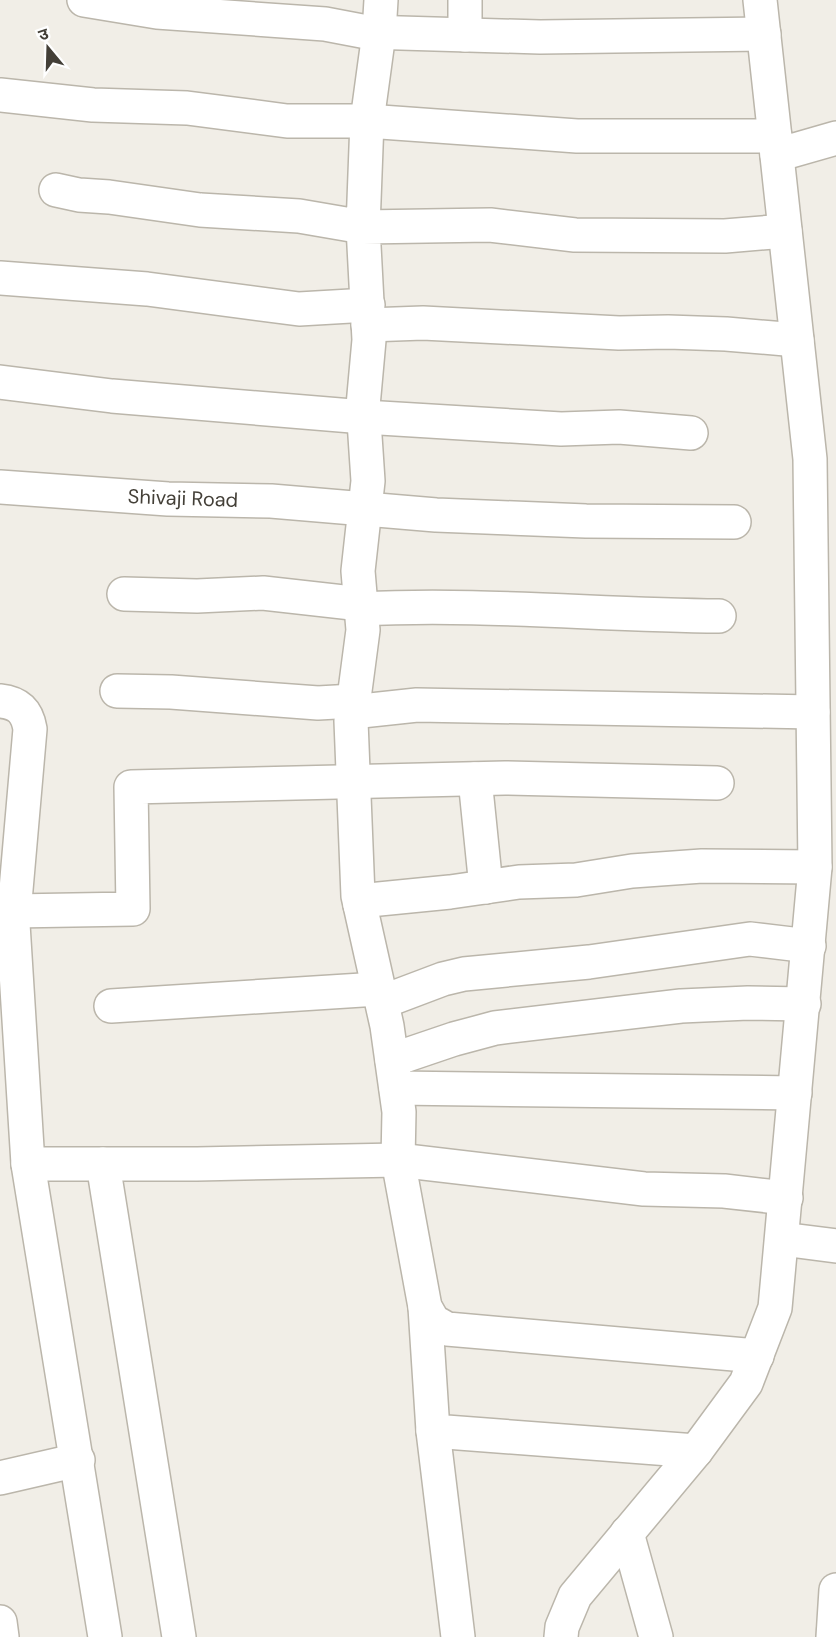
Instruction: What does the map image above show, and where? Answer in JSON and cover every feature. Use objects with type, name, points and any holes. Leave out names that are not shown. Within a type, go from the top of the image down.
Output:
[{"type":"street","points":[[84,0],[158,12],[325,24],[379,33],[540,37],[764,34]]},
{"type":"street","points":[[381,0],[379,33],[367,121],[363,227],[369,340],[363,406],[368,481],[358,571],[363,630],[353,706],[354,783],[360,905],[394,1074],[399,1112],[398,1160],[424,1307],[433,1431],[458,1637]]},
{"type":"street","points":[[465,0],[465,35]]},
{"type":"street","points":[[561,1637],[562,1627],[575,1596],[696,1451],[746,1383],[776,1308],[815,867],[813,712],[824,575],[823,476],[797,340],[760,0]]},
{"type":"street","points":[[0,95],[93,105],[187,108],[287,121],[367,121],[577,136],[776,146],[836,138]]},
{"type":"street","points":[[56,190],[200,210],[299,216],[363,227],[490,225],[575,235],[725,236],[785,231]]},
{"type":"street","points":[[0,278],[147,289],[423,323],[619,333],[726,334],[797,340]]},
{"type":"street","points":[[0,382],[112,396],[364,417],[561,429],[619,427],[691,433]]},
{"type":"street","name":"Shivaji Road","points":[[0,487],[168,499],[271,501],[365,511],[586,521],[734,522]]},
{"type":"street","points":[[124,594],[197,596],[263,593],[361,607],[492,608],[719,616]]},
{"type":"street","points":[[117,691],[171,692],[353,706],[417,705],[813,712]]},
{"type":"street","points":[[0,701],[18,706],[28,715],[30,729],[13,911],[28,1164],[105,1637]]},
{"type":"street","points":[[13,911],[133,909],[131,787],[475,779],[717,783]]},
{"type":"street","points":[[475,779],[486,887]]},
{"type":"street","points":[[360,905],[369,900],[519,882],[576,880],[632,871],[702,866],[815,867]]},
{"type":"street","points":[[111,1006],[380,996],[464,974],[589,962],[750,939],[809,946]]},
{"type":"street","points":[[394,1074],[454,1039],[495,1028],[681,1006],[748,1003],[804,1005]]},
{"type":"street","points":[[394,1074],[795,1093]]},
{"type":"street","points":[[28,1164],[197,1164],[398,1160],[644,1190],[724,1191],[786,1198]]},
{"type":"street","points":[[104,1164],[179,1637]]},
{"type":"street","points":[[782,1239],[836,1246]]},
{"type":"street","points":[[424,1307],[433,1321],[447,1329],[757,1356]]},
{"type":"street","points":[[433,1431],[696,1451]]},
{"type":"street","points":[[0,1478],[78,1460]]},
{"type":"street","points":[[627,1533],[656,1637]]},
{"type":"street","points":[[0,1622],[2,1637]]}]
